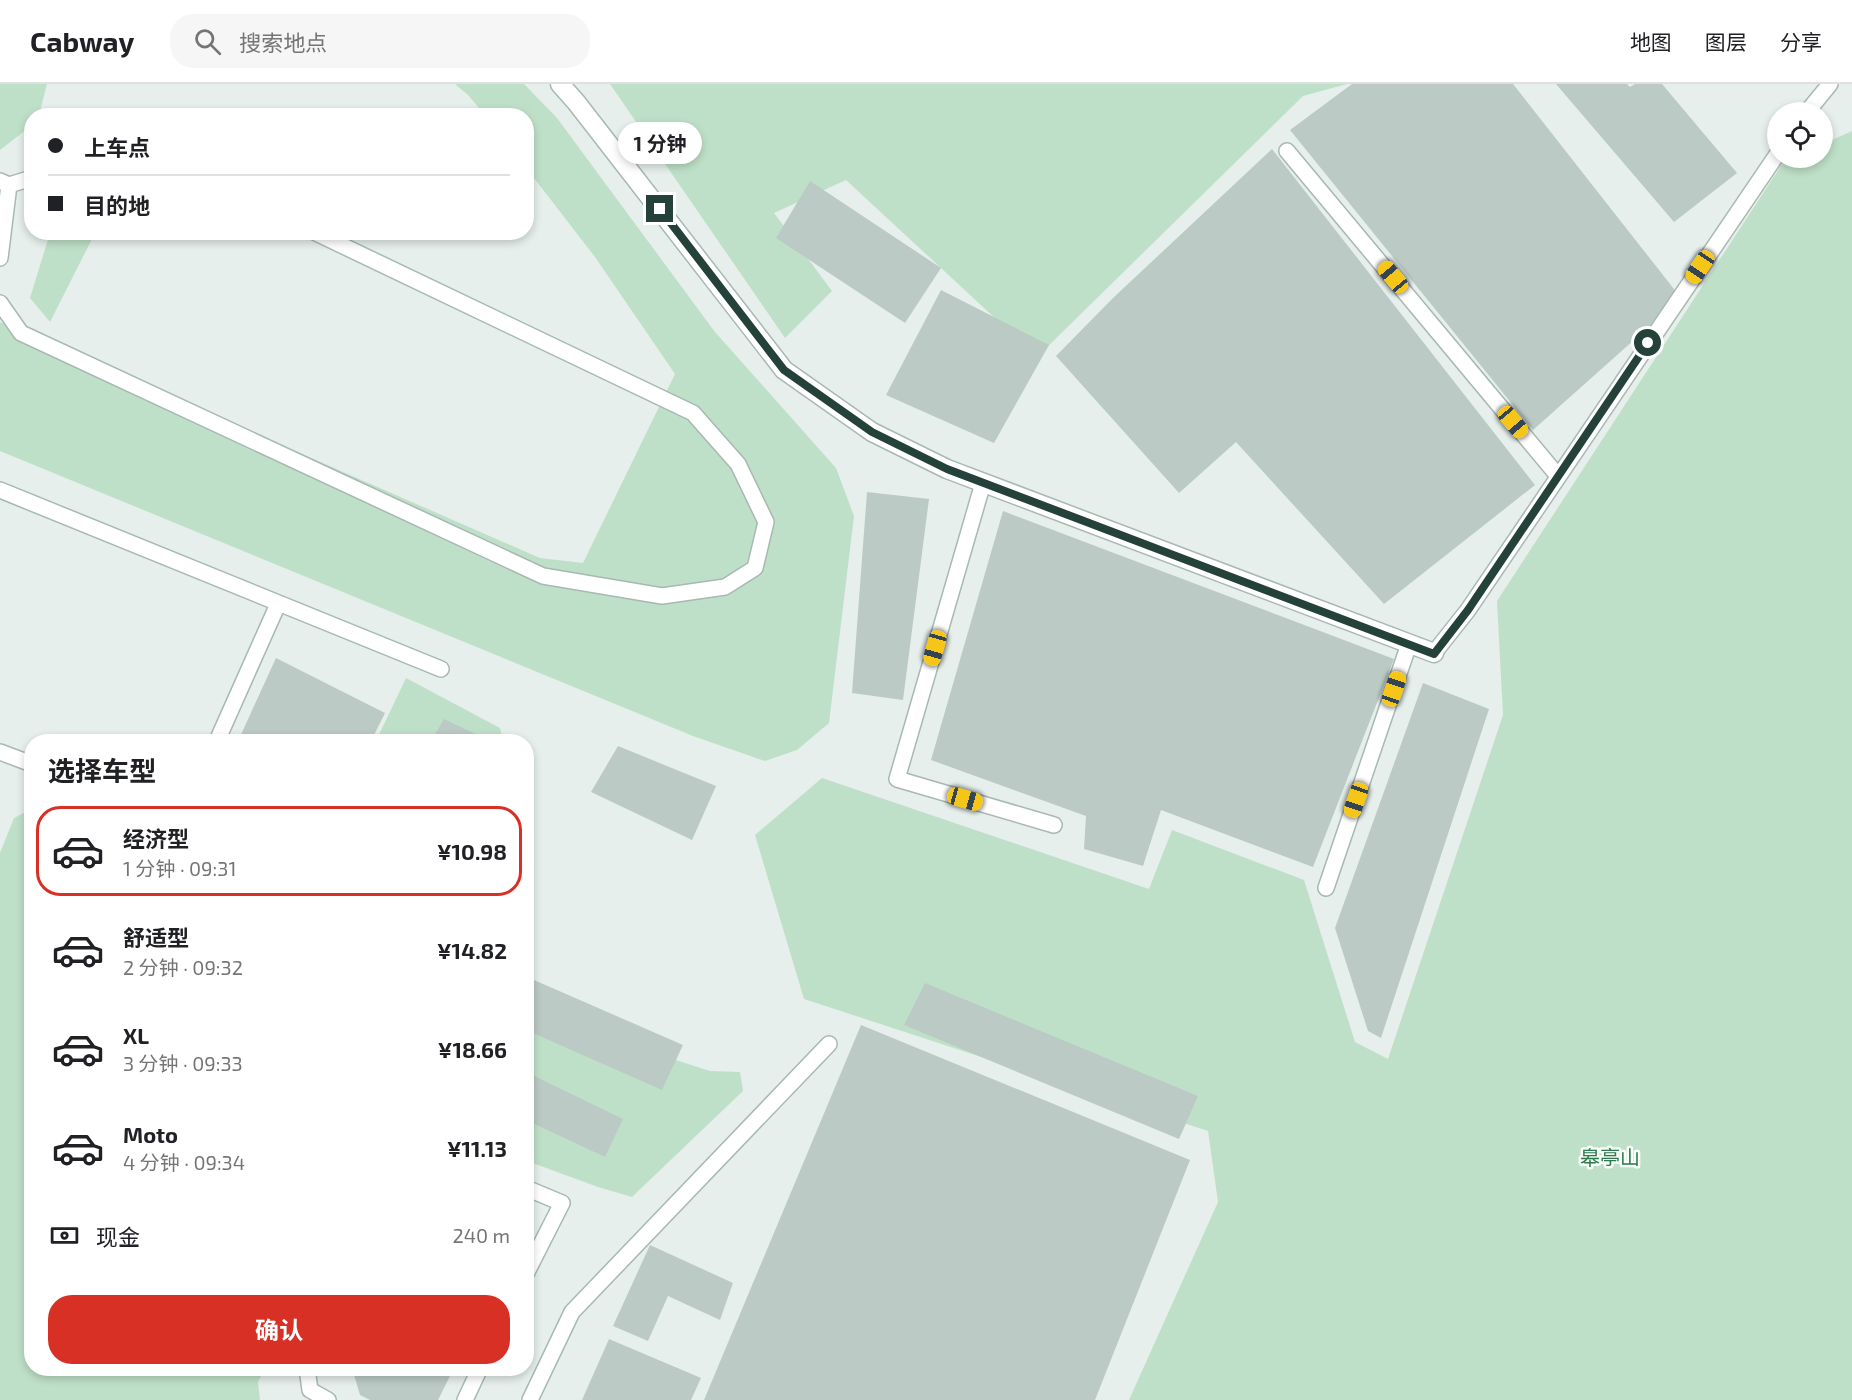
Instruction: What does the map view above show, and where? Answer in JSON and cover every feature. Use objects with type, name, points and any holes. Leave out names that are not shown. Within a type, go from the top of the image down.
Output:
[{"type":"street","points":[[560,84],[784,370],[872,432],[947,469],[1434,654]]},
{"type":"lane","points":[[1815,102],[1830,84]]},
{"type":"lane","points":[[1287,151],[1558,476]]},
{"type":"lane","points":[[1434,654],[1468,610],[1768,168]]},
{"type":"lane","points":[[0,258],[4,183],[24,179]]},
{"type":"lane","points":[[0,303],[21,333],[543,576],[662,596],[725,586],[755,568],[766,522],[738,464],[693,413],[331,240]]},
{"type":"lane","points":[[983,483],[897,779],[1054,825]]},
{"type":"lane","points":[[0,490],[441,669]]},
{"type":"lane","points":[[220,734],[278,604]]},
{"type":"lane","points":[[1326,888],[1409,644]]},
{"type":"lane","points":[[0,752],[24,761]]},
{"type":"lane","points":[[530,1400],[572,1311],[829,1044]]},
{"type":"lane","points":[[534,1191],[562,1203],[534,1258]]},
{"type":"lane","points":[[308,1376],[310,1390],[328,1400]]},
{"type":"lane","points":[[465,1400],[476,1376]]},
{"type":"green space","points":[[0,84],[47,84],[41,108],[24,108],[24,131],[0,150]]},
{"type":"green space","points":[[455,84],[524,84],[557,118],[715,332],[836,468],[854,516],[829,723],[797,750],[765,761],[693,736],[0,451],[0,322],[540,558],[583,563],[675,374],[595,257],[534,178],[534,108],[479,108]]},
{"type":"green space","points":[[610,84],[1347,84],[1303,96],[1037,357],[846,180],[774,213],[832,291],[785,338]]},
{"type":"green space","name":"皋亭山","points":[[1852,131],[1852,1400],[1129,1400],[1218,1202],[1208,1131],[804,999],[755,835],[822,778],[1149,889],[1172,830],[1304,880],[1355,1042],[1388,1059],[1503,715],[1497,601],[1779,168],[1833,168],[1833,140]]},
{"type":"green space","points":[[48,240],[91,240],[50,322],[30,298]]},
{"type":"green space","points":[[406,678],[500,728],[501,734],[379,734]]},
{"type":"green space","points":[[24,813],[24,1376],[261,1376],[258,1382],[260,1400],[0,1400],[0,853],[14,818]]},
{"type":"green space","points":[[534,1015],[710,1071],[740,1072],[743,1091],[632,1197],[534,1164]]},
{"type":"building","points":[[1352,84],[1513,84],[1681,298],[1533,430],[1290,130]]},
{"type":"building","points":[[1556,84],[1627,84],[1630,87],[1635,84],[1662,84],[1737,173],[1674,222]]},
{"type":"building","points":[[1272,149],[1535,485],[1384,604],[1236,442],[1179,493],[1056,356],[1113,298]]},
{"type":"building","points":[[810,181],[941,268],[905,323],[776,238]]},
{"type":"building","points":[[941,290],[1049,345],[994,443],[886,395]]},
{"type":"building","points":[[867,492],[929,499],[903,700],[852,693]]},
{"type":"building","points":[[1003,511],[1394,659],[1313,867],[1161,810],[1143,866],[1084,849],[1086,816],[931,760]]},
{"type":"building","points":[[276,658],[385,713],[374,734],[241,734]]},
{"type":"building","points":[[1423,683],[1489,709],[1381,1038],[1368,1031],[1335,928]]},
{"type":"building","points":[[444,719],[475,734],[435,734]]},
{"type":"building","points":[[618,746],[716,786],[692,840],[591,792]]},
{"type":"building","points":[[534,980],[683,1045],[662,1090],[534,1034]]},
{"type":"building","points":[[925,983],[1198,1096],[1179,1139],[904,1025]]},
{"type":"building","points":[[861,1025],[1190,1160],[1095,1400],[704,1400]]},
{"type":"building","points":[[534,1076],[623,1119],[605,1157],[534,1124]]},
{"type":"building","points":[[650,1245],[733,1283],[720,1320],[668,1296],[648,1341],[613,1326]]},
{"type":"building","points":[[609,1339],[701,1378],[691,1400],[582,1400]]},
{"type":"building","points":[[354,1376],[450,1376],[438,1400],[370,1400],[360,1395]]},
{"type":"route","points":[[660,209],[784,370],[872,432],[947,469],[1434,654],[1468,610],[1648,343]]}]
